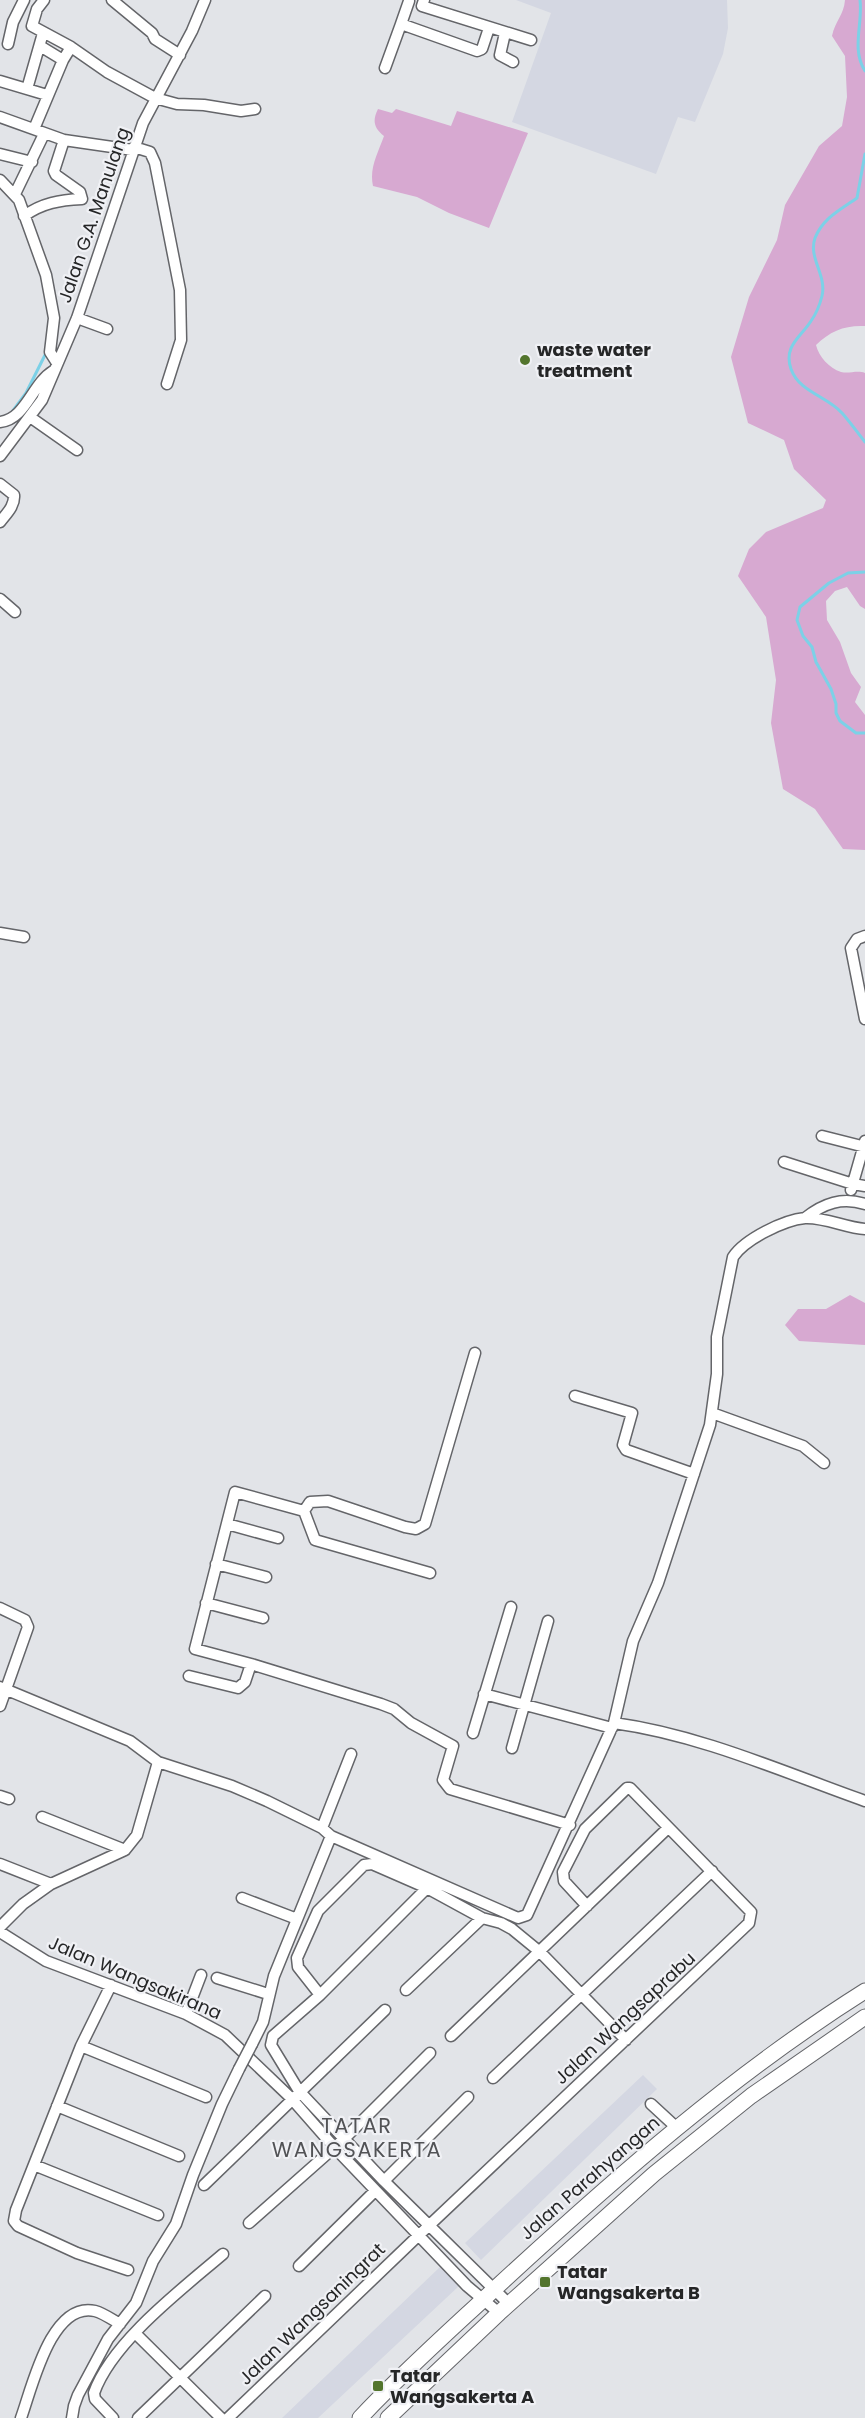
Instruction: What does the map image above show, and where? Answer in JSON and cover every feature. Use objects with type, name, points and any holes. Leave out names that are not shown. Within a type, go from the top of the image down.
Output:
[{"type":"main road","name":"Jalan Parahyangan","points":[[360,2418],[576,2214],[677,2128],[744,2076],[865,1991]]},
{"type":"main road","points":[[388,2418],[599,2222],[700,2136],[751,2096],[865,2017]]},
{"type":"street","points":[[8,44],[13,22],[23,0],[40,5],[31,25],[71,47],[107,72],[155,98],[177,104],[204,105],[241,111],[255,110]]},
{"type":"street","points":[[112,0],[152,33],[156,39],[180,55]]},
{"type":"street","name":"Jalan G.A. Manulang","points":[[0,456],[42,400],[77,318],[133,149],[155,98],[180,55],[205,0]]},
{"type":"street","points":[[385,68],[408,0],[531,40]]},
{"type":"street","points":[[401,24],[477,51],[482,49],[489,27]]},
{"type":"street","points":[[27,89],[43,33]]},
{"type":"street","points":[[505,33],[500,55],[513,62]]},
{"type":"street","points":[[40,46],[63,60]]},
{"type":"street","points":[[15,194],[32,162],[47,95],[71,47]]},
{"type":"street","points":[[0,81],[47,95]]},
{"type":"street","points":[[0,117],[64,140],[150,152],[155,164],[180,290],[181,340],[167,384]]},
{"type":"street","points":[[24,216],[35,208],[59,200],[82,199],[80,192],[56,175],[54,171],[64,140]]},
{"type":"street","points":[[0,154],[32,162]]},
{"type":"street","points":[[0,180],[15,194],[46,275],[54,318],[50,352],[56,367],[45,377],[16,416],[9,421],[0,422]]},
{"type":"street","points":[[77,318],[107,329]]},
{"type":"street","points":[[30,417],[76,450]]},
{"type":"street","points":[[0,444],[13,440]]},
{"type":"street","points":[[0,484],[14,495],[14,504],[0,522]]},
{"type":"street","points":[[0,599],[15,612]]},
{"type":"street","points":[[0,933],[24,937]]},
{"type":"street","points":[[865,936],[857,939],[852,948],[865,1018]]},
{"type":"street","points":[[822,1136],[864,1145],[849,1199]]},
{"type":"street","points":[[784,1162],[865,1186]]},
{"type":"street","points":[[3,1689],[130,1741],[157,1766],[241,1790],[322,1828],[332,1836],[518,1918],[526,1915],[570,1825],[613,1725],[633,1641],[658,1583],[694,1474],[712,1413],[717,1374],[717,1337],[734,1257],[739,1250],[756,1237],[805,1218],[826,1206],[849,1199],[865,1204]]},
{"type":"street","points":[[805,1218],[865,1229]]},
{"type":"street","points":[[304,1511],[310,1502],[328,1501],[405,1527],[416,1529],[425,1524],[475,1353]]},
{"type":"street","points":[[575,1396],[632,1413],[623,1445],[626,1450],[694,1474]]},
{"type":"street","points":[[712,1413],[803,1446],[824,1463]]},
{"type":"street","points":[[304,1511],[235,1492],[195,1649],[251,1664],[394,1709],[419,1728],[453,1746],[443,1780],[450,1789],[570,1825]]},
{"type":"street","points":[[304,1511],[315,1540],[430,1573]]},
{"type":"street","points":[[227,1524],[278,1538]]},
{"type":"street","points":[[216,1564],[266,1577]]},
{"type":"street","points":[[206,1603],[263,1618]]},
{"type":"street","points":[[473,1733],[511,1606]]},
{"type":"street","points":[[0,1608],[24,1620],[28,1627],[3,1689],[0,1706]]},
{"type":"street","points":[[513,1748],[548,1621]]},
{"type":"street","points":[[189,1676],[238,1688],[245,1682],[251,1664]]},
{"type":"street","points":[[484,1694],[613,1725],[651,1729],[692,1740],[865,1801]]},
{"type":"street","points":[[322,1828],[351,1754]]},
{"type":"street","points":[[0,1927],[23,1904],[51,1884],[125,1850],[137,1835],[157,1766]]},
{"type":"street","name":"Jalan Wangsaprabu","points":[[418,2235],[749,1923],[751,1912],[634,1790],[627,1788],[585,1829],[563,1872],[564,1881],[587,1906]]},
{"type":"street","points":[[42,1817],[125,1850]]},
{"type":"street","points":[[451,2036],[668,1827]]},
{"type":"street","points":[[72,2418],[78,2395],[108,2339],[136,2303],[153,2261],[176,2224],[197,2165],[239,2069],[263,2022],[268,1994],[332,1836]]},
{"type":"street","points":[[320,1995],[298,1967],[297,1958],[318,1911],[368,1863],[427,1888],[482,1918],[501,1923],[512,1929],[540,1952],[626,2040]]},
{"type":"street","points":[[0,1864],[51,1884]]},
{"type":"street","points":[[493,2078],[712,1871]]},
{"type":"street","points":[[427,1888],[320,1995],[273,2036],[271,2045],[295,2095],[334,2147],[467,2286],[489,2295]]},
{"type":"street","points":[[242,1898],[297,1919]]},
{"type":"street","points":[[406,1990],[482,1918]]},
{"type":"street","name":"Jalan Wangsakirana","points":[[0,1932],[46,1961],[186,2013],[217,2029],[295,2095]]},
{"type":"street","points":[[186,2013],[201,1975]]},
{"type":"street","points":[[217,1978],[268,1994]]},
{"type":"street","points":[[111,1985],[81,2046],[16,2210],[14,2221],[18,2226],[77,2253],[128,2270]]},
{"type":"street","points":[[204,2185],[385,2010]]},
{"type":"street","points":[[81,2046],[206,2097]]},
{"type":"street","points":[[249,2223],[344,2139],[430,2053]]},
{"type":"street","points":[[295,2095],[344,2139],[478,2275],[489,2295],[504,2309]]},
{"type":"street","points":[[384,2181],[468,2097]]},
{"type":"street","points":[[651,2104],[677,2128]]},
{"type":"street","points":[[57,2106],[179,2156]]},
{"type":"street","points":[[34,2165],[158,2215]]},
{"type":"street","points":[[299,2266],[375,2191]]},
{"type":"street","name":"Jalan Wangsaningrat","points":[[228,2418],[418,2235]]},
{"type":"street","points":[[113,2418],[95,2399],[95,2391],[114,2360],[135,2333],[223,2253]]},
{"type":"street","points":[[467,2286],[478,2275]]},
{"type":"street","points":[[138,2418],[265,2296]]},
{"type":"street","points":[[21,2418],[50,2338],[63,2320],[76,2312],[95,2311],[120,2324]]},
{"type":"street","points":[[135,2333],[221,2418]]},
{"type":"shaded area","points":[[516,0],[727,0],[728,28],[723,54],[695,122],[678,117],[656,174],[512,122],[551,13]]},
{"type":"shaded area","points":[[845,0],[865,0],[865,326],[838,330],[816,345],[822,358],[837,370],[865,373],[865,609],[860,606],[847,587],[835,591],[826,601],[827,620],[840,642],[851,673],[861,687],[855,702],[865,715],[865,850],[843,849],[815,809],[783,789],[771,723],[776,680],[766,617],[738,576],[749,549],[766,532],[823,508],[826,500],[794,469],[784,440],[748,423],[731,357],[749,297],[777,240],[785,205],[819,146],[842,126],[847,97],[845,56],[832,36]]},
{"type":"shaded area","points":[[378,109],[392,113],[396,109],[451,126],[457,111],[528,133],[489,228],[449,213],[417,197],[373,186],[373,167],[384,136],[375,124]]},
{"type":"shaded area","points":[[850,1295],[865,1303],[865,1345],[799,1341],[785,1325],[798,1309],[826,1309]]},
{"type":"shaded area","points":[[643,2075],[657,2089],[481,2260],[465,2243]]},
{"type":"shaded area","points":[[440,2267],[459,2286],[318,2418],[282,2418]]},
{"type":"waterway","points":[[860,0],[858,45],[865,71]]},
{"type":"waterway","points":[[865,154],[857,198],[827,220],[815,238],[813,245],[822,281],[822,296],[813,318],[794,342],[789,354],[791,369],[800,383],[836,407],[865,442]]},
{"type":"waterway","points":[[12,412],[26,393],[46,353]]},
{"type":"waterway","points":[[865,572],[848,573],[829,583],[800,607],[797,620],[831,689],[840,721],[856,733],[865,733]]},
{"type":"place","name":"waste water treatment","points":[[525,360]]},
{"type":"place","name":"Tatar Wangsakerta B","points":[[545,2282]]},
{"type":"place","name":"Tatar Wangsakerta A","points":[[378,2386]]},
{"type":"district","name":"TATAR WANGSAKERTA","points":[[357,2138]]}]
